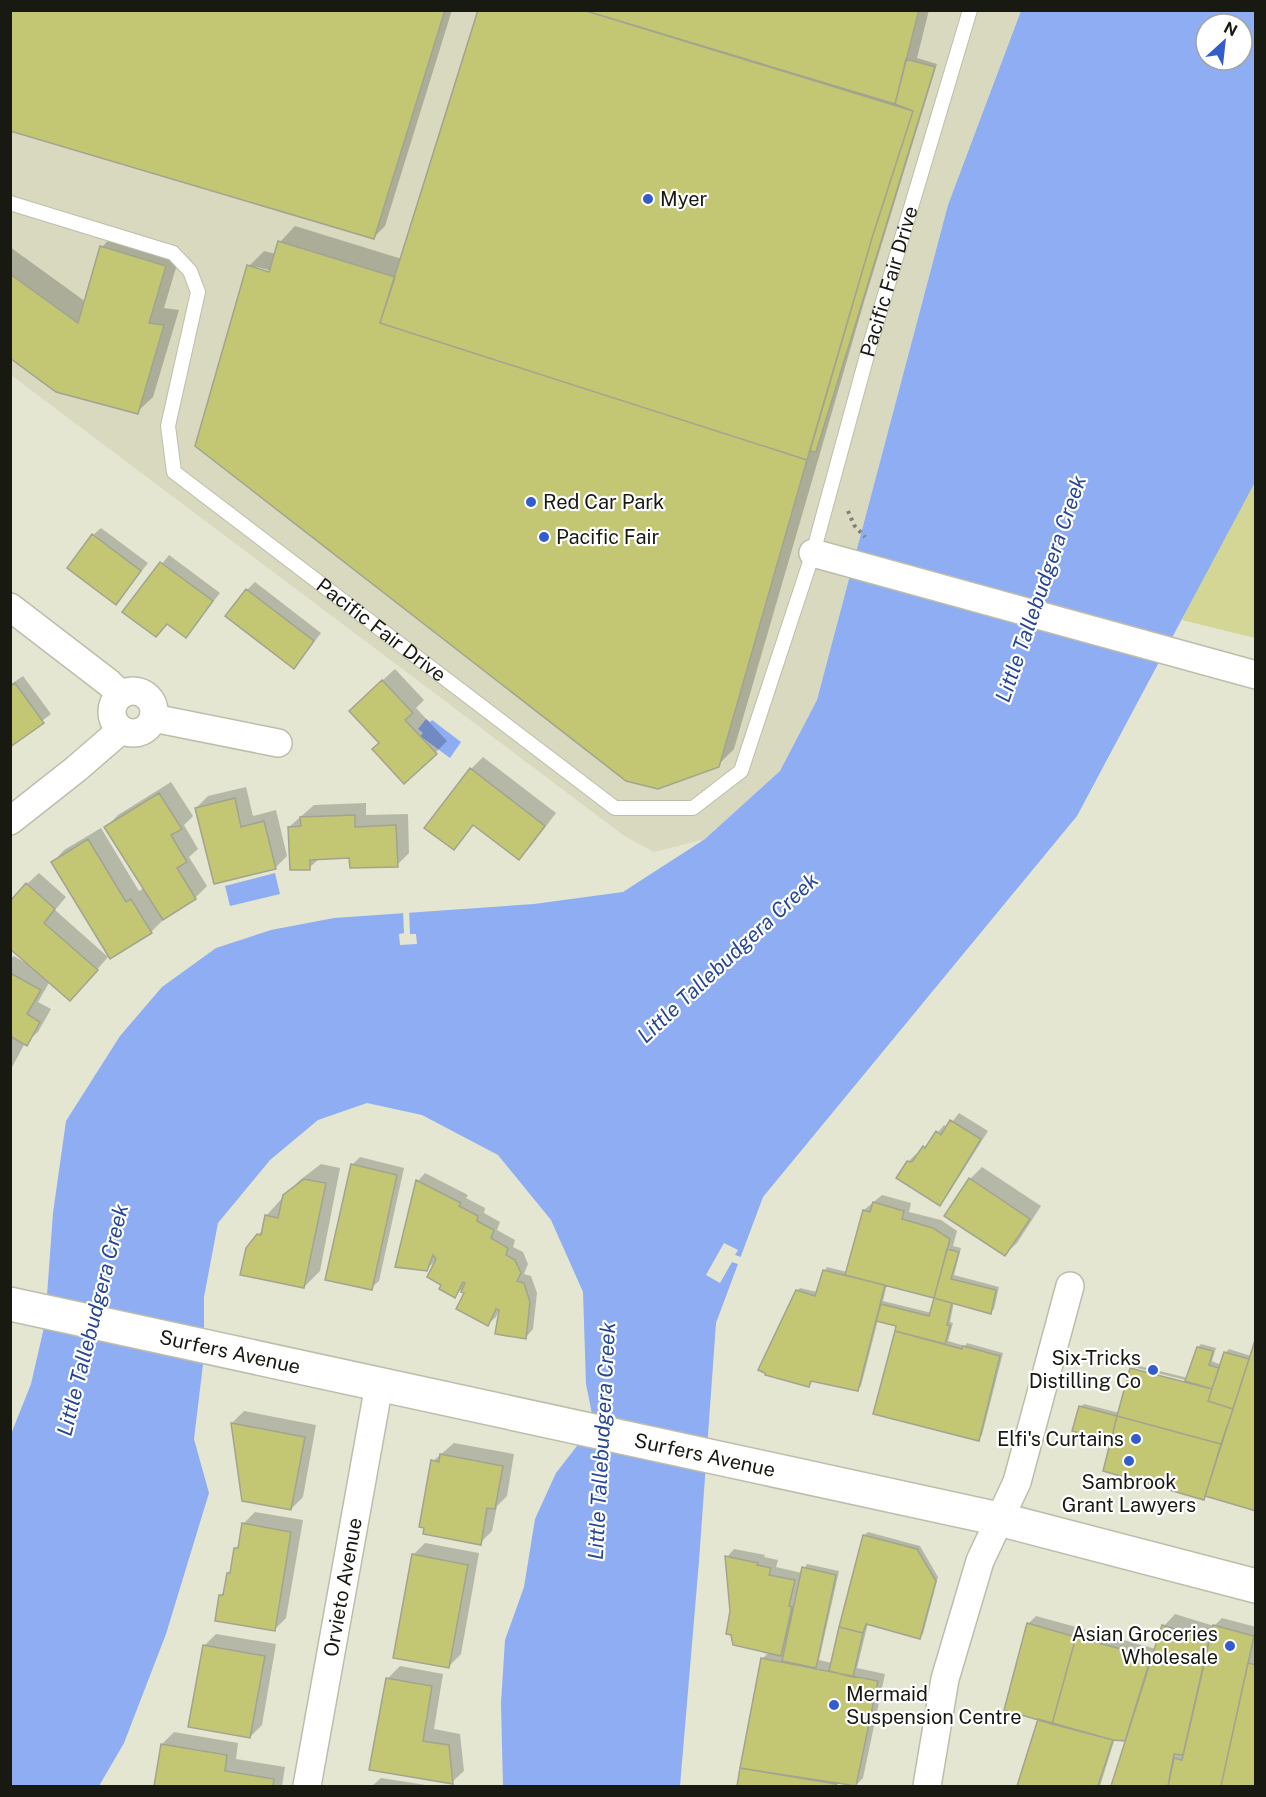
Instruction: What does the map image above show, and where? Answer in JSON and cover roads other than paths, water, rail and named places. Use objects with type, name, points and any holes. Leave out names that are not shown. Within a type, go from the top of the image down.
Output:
[{"type":"street","points":[[813,553],[1256,675]]},
{"type":"street","points":[[10,607],[109,683],[121,695]]},
{"type":"street","points":[[130,692],[140,693],[153,707],[153,718],[140,732],[130,733],[121,730],[114,723],[112,713],[114,703],[121,695],[130,692]]},
{"type":"street","points":[[153,718],[278,743]]},
{"type":"street","points":[[10,821],[121,730]]},
{"type":"street","points":[[927,1786],[945,1679],[980,1561],[1017,1482],[1070,1286]]},
{"type":"street","name":"Surfers Avenue","points":[[10,1304],[999,1519],[1256,1586]]},
{"type":"street","name":"Orvieto Avenue","points":[[307,1786],[379,1386]]},
{"type":"lane","name":"Pacific Fair Drive","points":[[10,203],[173,253],[190,271],[198,292],[168,426],[174,472],[615,808],[693,808],[741,771],[813,553],[869,348],[970,10]]},
{"type":"water","name":"Little Tallebudgera Creek","points":[[1021,11],[1255,11],[1255,482],[1077,816],[763,1197],[716,1323],[680,1786],[503,1786],[501,1703],[505,1640],[524,1587],[535,1519],[556,1473],[594,1424],[586,1384],[583,1292],[551,1220],[498,1155],[422,1115],[367,1103],[318,1120],[270,1160],[218,1223],[204,1297],[204,1356],[194,1439],[209,1493],[166,1634],[124,1743],[99,1786],[11,1786],[11,1434],[31,1384],[45,1323],[53,1213],[66,1121],[120,1036],[162,987],[216,948],[271,930],[334,918],[534,904],[623,892],[705,839],[780,771],[817,700],[948,205]]},
{"type":"water","points":[[426,719],[430,722],[432,720],[461,742],[450,758],[420,736],[423,733],[418,729]]},
{"type":"water","points":[[275,873],[280,894],[230,906],[225,886]]},
{"type":"place","name":"Myer","points":[[648,199]]},
{"type":"place","name":"Red Car Park","points":[[531,502]]},
{"type":"place","name":"Pacific Fair","points":[[544,537]]},
{"type":"place","name":"Six-Tricks Distilling Co","points":[[1153,1370]]},
{"type":"place","name":"Elfi's Curtains","points":[[1136,1439]]},
{"type":"place","name":"Sambrook Grant Lawyers","points":[[1129,1461]]},
{"type":"place","name":"Asian Groceries Wholesale","points":[[1230,1646]]},
{"type":"place","name":"Mermaid Suspension Centre","points":[[834,1705]]}]
